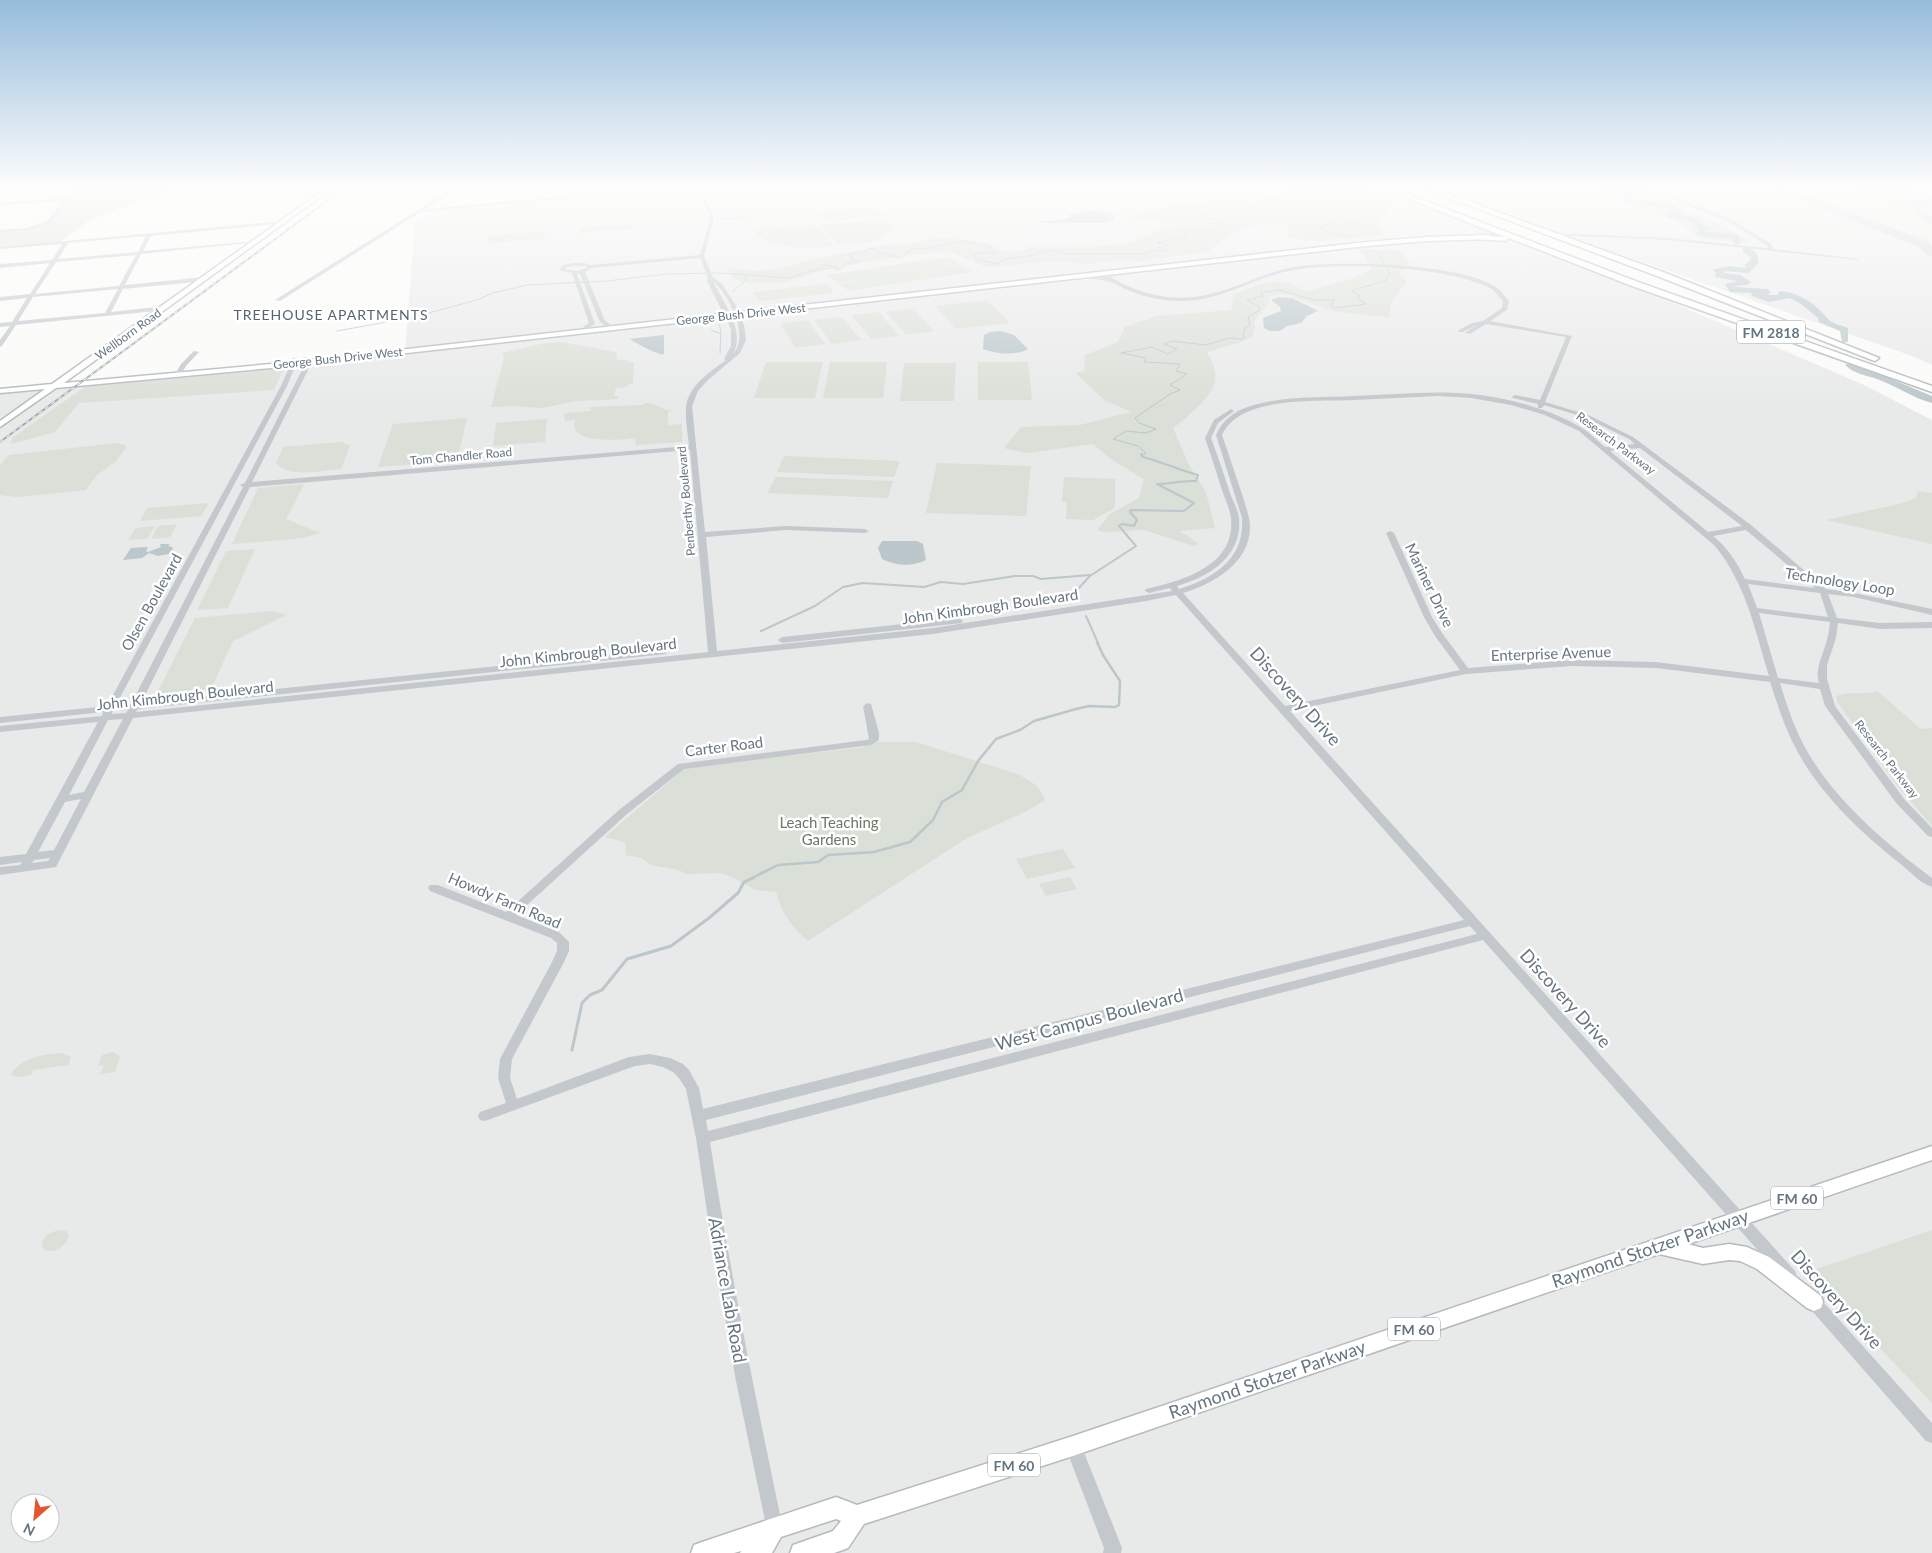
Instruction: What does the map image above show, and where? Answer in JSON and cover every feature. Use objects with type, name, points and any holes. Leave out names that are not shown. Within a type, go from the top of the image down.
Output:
[{"type":"highway","name":"FM 2818","points":[[1576,261],[1932,389]]},
{"type":"highway","name":"FM 2818","points":[[1626,261],[1884,361]]},
{"type":"highway","points":[[1610,274],[1650,281],[1660,279],[1662,277],[1660,274]]},
{"type":"highway","points":[[1902,368],[1932,380]]},
{"type":"main road","name":"Wellborn Road","points":[[0,425],[229,261]]},
{"type":"main road","name":"George Bush Drive West","points":[[0,389],[56,386],[476,343],[1193,261]]},
{"type":"main road","name":"George Bush Drive West","points":[[307,360],[608,325],[1213,261]]},
{"type":"main road","points":[[476,343],[518,335]]},
{"type":"main road","name":"George Bush Drive West","points":[[0,389],[64,381],[178,373]]},
{"type":"main road","points":[[18,389],[37,391],[40,397]]},
{"type":"main road","name":"Raymond Stotzer Parkway","points":[[857,1516],[1073,1446],[1932,1153]]},
{"type":"main road","points":[[1658,1246],[1703,1256],[1729,1252],[1741,1253],[1763,1263],[1814,1302]]},
{"type":"main road","points":[[702,1553],[836,1508],[857,1516],[840,1540],[801,1553]]},
{"type":"main road","points":[[751,1553],[762,1549],[770,1539],[774,1529]]},
{"type":"street","points":[[0,266],[49,261]]},
{"type":"street","points":[[0,345],[54,261]]},
{"type":"street","points":[[107,314],[135,261]]},
{"type":"street","points":[[278,300],[339,261]]},
{"type":"street","points":[[590,267],[588,270],[574,273],[564,272],[562,269],[574,264],[590,267],[646,261]]},
{"type":"street","name":"Penberthy Boulevard","points":[[704,261],[710,281],[743,326],[743,346],[734,357],[727,360],[698,385],[691,396],[690,417],[712,651]]},
{"type":"street","points":[[1105,272],[1106,276],[1136,292],[1153,296],[1193,298],[1215,295],[1261,276],[1285,270],[1315,266],[1415,268],[1462,276],[1484,283],[1498,290],[1506,299],[1506,307],[1500,314],[1468,333]]},
{"type":"street","points":[[1119,283],[1121,275],[1129,271]]},
{"type":"street","points":[[582,272],[602,322],[608,325]]},
{"type":"street","points":[[574,273],[592,324],[586,328]]},
{"type":"street","points":[[1071,277],[1095,277],[1119,283]]},
{"type":"street","points":[[0,299],[205,279]]},
{"type":"street","points":[[0,325],[166,308]]},
{"type":"street","points":[[586,309],[597,308]]},
{"type":"street","name":"Penberthy Boulevard","points":[[727,360],[734,346],[732,313]]},
{"type":"street","points":[[1461,331],[1474,324],[1485,322],[1569,336],[1543,403],[1538,410]]},
{"type":"street","points":[[178,373],[196,352]]},
{"type":"street","points":[[0,871],[52,864],[182,615],[248,484],[307,360]]},
{"type":"street","name":"Olsen Boulevard","points":[[24,868],[162,615],[270,411],[294,361]]},
{"type":"street","name":"Research Parkway","points":[[1235,539],[1235,517],[1208,438],[1212,426],[1219,418],[1244,405],[1258,401],[1453,391],[1503,395],[1543,403],[1595,420],[1619,432],[1640,446],[1748,527],[1806,574],[1823,591],[1834,621],[1832,638],[1823,665],[1824,687],[1830,706],[1901,802],[1932,834]]},
{"type":"street","name":"Research Parkway","points":[[1246,541],[1248,528],[1246,518],[1219,435],[1226,421],[1258,406],[1323,398],[1454,395],[1493,399],[1538,410],[1564,421],[1581,430],[1709,534],[1728,554],[1744,581],[1774,679],[1801,750],[1834,795],[1860,822],[1932,883]]},
{"type":"street","points":[[270,411],[284,410]]},
{"type":"street","points":[[1604,449],[1640,446]]},
{"type":"street","name":"Tom Chandler Road","points":[[230,486],[694,448]]},
{"type":"street","points":[[1224,488],[1235,488]]},
{"type":"street","points":[[1709,534],[1748,527]]},
{"type":"street","points":[[702,535],[786,528],[865,531]]},
{"type":"street","name":"Mariner Drive","points":[[1390,533],[1428,617],[1438,634],[1466,671]]},
{"type":"street","points":[[1235,539],[1246,541],[1236,559],[1213,577],[1175,589],[1219,562],[1235,539]]},
{"type":"street","name":"Technology Loop","points":[[1744,581],[1823,591],[1889,602],[1932,612]]},
{"type":"street","name":"John Kimbrough Boulevard","points":[[0,729],[132,711],[996,622],[1175,589]]},
{"type":"street","name":"Discovery Drive","points":[[1175,589],[1932,1435]]},
{"type":"street","points":[[1753,610],[1880,626],[1932,624]]},
{"type":"street","points":[[162,615],[182,615]]},
{"type":"street","name":"Enterprise Avenue","points":[[1282,710],[1466,671],[1572,664],[1656,666],[1774,679],[1824,687]]},
{"type":"street","name":"Carter Road","points":[[508,916],[623,812],[681,766],[868,743],[874,740],[868,706]]},
{"type":"street","name":"John Kimbrough Boulevard","points":[[0,721],[107,714]]},
{"type":"street","points":[[61,799],[88,795]]},
{"type":"street","points":[[0,860],[58,853]]},
{"type":"street","name":"Howdy Farm Road","points":[[434,888],[555,935],[563,942],[563,951],[557,964],[506,1059],[502,1074],[506,1089],[514,1106]]},
{"type":"street","name":"West Campus Boulevard","points":[[698,1116],[1471,922]]},
{"type":"street","name":"West Campus Boulevard","points":[[703,1138],[1484,936]]},
{"type":"street","points":[[1374,946],[1386,961]]},
{"type":"street","name":"Adriance Lab Road","points":[[514,1106],[634,1061],[666,1062],[678,1068],[689,1081],[703,1138],[716,1225],[744,1382],[774,1529]]},
{"type":"street","points":[[485,1116],[514,1106]]},
{"type":"street","points":[[1073,1446],[1114,1551]]},
{"type":"shaded area","points":[[412,261],[1569,261],[1662,298],[1862,384],[1932,420],[1932,1553],[0,1553],[0,394],[199,376],[405,353]]},
{"type":"shaded area","points":[[1641,261],[1932,261],[1932,365],[1912,356]]},
{"type":"shaded area","points":[[1279,297],[1292,298],[1318,311],[1307,316],[1301,323],[1287,326],[1280,331],[1270,331],[1264,328],[1263,318],[1281,311],[1280,307],[1271,300]]},
{"type":"shaded area","points":[[1001,331],[1014,335],[1028,349],[1006,354],[983,349],[984,335],[990,332]]},
{"type":"shaded area","points":[[664,335],[664,354],[652,351],[629,339]]},
{"type":"shaded area","points":[[882,541],[917,541],[923,544],[926,560],[910,565],[898,564],[882,559],[878,548]]},
{"type":"shaded area","points":[[160,544],[170,544],[168,546],[172,547],[173,550],[168,554],[158,556],[149,553],[142,558],[123,560],[131,548],[148,547],[146,551],[148,552],[161,547]]},
{"type":"green space","points":[[806,261],[872,261],[825,270],[785,282],[750,283],[733,279],[728,268],[758,271],[782,268]]},
{"type":"green space","points":[[918,261],[956,261],[960,264],[935,268],[961,265],[973,272],[849,291],[839,284],[864,279],[837,283],[827,275]]},
{"type":"green space","points":[[973,261],[1055,261],[986,267]]},
{"type":"green space","points":[[1065,261],[1105,261],[1084,264]]},
{"type":"green space","points":[[1367,261],[1410,263],[1399,273],[1407,282],[1391,302],[1389,317],[1335,312],[1285,294],[1270,296],[1267,306],[1254,321],[1255,329],[1252,337],[1242,342],[1207,352],[1215,370],[1213,388],[1197,407],[1173,428],[1189,465],[1206,492],[1215,528],[1179,531],[1198,543],[1194,546],[1144,530],[1104,532],[1097,530],[1110,514],[1139,498],[1144,479],[1112,460],[1093,444],[1026,453],[1004,448],[1021,427],[1080,425],[1131,412],[1104,400],[1076,373],[1084,371],[1085,355],[1118,342],[1125,327],[1157,316],[1231,310],[1234,294],[1261,284],[1270,282],[1288,283],[1305,292],[1354,278],[1372,269]]},
{"type":"green space","points":[[827,284],[834,293],[759,301],[753,292]]},
{"type":"green space","points":[[987,300],[1010,323],[956,329],[935,306]]},
{"type":"green space","points":[[913,308],[934,331],[906,335],[886,312]]},
{"type":"green space","points":[[879,312],[899,336],[871,339],[852,315]]},
{"type":"green space","points":[[842,317],[861,340],[832,344],[814,320]]},
{"type":"green space","points":[[808,320],[825,344],[796,348],[780,324]]},
{"type":"green space","points":[[561,342],[616,352],[617,360],[634,362],[633,384],[628,384],[628,387],[616,388],[614,396],[618,396],[618,399],[576,401],[542,408],[491,407],[504,358],[502,353],[545,343]]},
{"type":"green space","points":[[766,362],[823,362],[815,398],[754,398]]},
{"type":"green space","points":[[830,362],[887,362],[883,398],[823,398]]},
{"type":"green space","points":[[978,362],[1028,362],[1032,400],[978,400]]},
{"type":"green space","points":[[904,363],[956,363],[954,401],[900,401]]},
{"type":"green space","points":[[284,368],[274,390],[79,403],[55,432],[11,444],[12,438],[85,387]]},
{"type":"green space","points":[[648,402],[666,410],[673,410],[668,412],[668,425],[682,424],[682,442],[636,445],[635,438],[619,440],[597,439],[579,434],[575,428],[575,420],[565,421],[564,413],[590,411],[591,407],[643,405]]},
{"type":"green space","points":[[467,418],[457,461],[378,467],[393,424]]},
{"type":"green space","points":[[547,419],[545,442],[493,446],[496,423]]},
{"type":"green space","points":[[341,442],[350,446],[341,469],[298,472],[289,471],[276,463],[283,447]]},
{"type":"green space","points":[[117,443],[125,445],[126,448],[116,461],[96,476],[86,490],[17,497],[0,495],[0,465],[9,455]]},
{"type":"green space","points":[[784,456],[900,461],[894,477],[777,472]]},
{"type":"green space","points":[[937,463],[1031,466],[1026,516],[926,513]]},
{"type":"green space","points":[[776,477],[893,481],[888,498],[767,493]]},
{"type":"green space","points":[[1064,477],[1115,479],[1115,508],[1093,520],[1066,519],[1067,502],[1062,502]]},
{"type":"green space","points":[[304,484],[286,519],[320,533],[303,538],[232,544],[258,488]]},
{"type":"green space","points":[[1918,491],[1932,493],[1932,544],[1826,520],[1903,503],[1916,498]]},
{"type":"green space","points":[[209,503],[201,516],[140,521],[147,508]]},
{"type":"green space","points":[[177,524],[170,537],[151,539],[158,526]]},
{"type":"green space","points":[[155,526],[147,539],[128,540],[136,528]]},
{"type":"green space","points":[[255,549],[228,608],[197,610],[226,551]]},
{"type":"green space","points":[[274,611],[287,615],[233,641],[211,689],[155,697],[195,618]]},
{"type":"green space","points":[[1877,691],[1921,729],[1932,728],[1932,826],[1896,784],[1838,703],[1836,696]]},
{"type":"green space","name":"Leach Teaching Gardens","points":[[873,742],[916,742],[1017,774],[1038,787],[1045,800],[1027,811],[967,838],[808,941],[788,919],[776,892],[755,890],[721,873],[686,874],[679,870],[651,865],[641,858],[626,855],[625,842],[605,837],[685,768],[864,747]]},
{"type":"green space","points":[[1063,849],[1075,868],[1027,879],[1016,859]]},
{"type":"green space","points":[[1070,877],[1077,889],[1046,896],[1039,884]]},
{"type":"green space","points":[[113,1052],[120,1056],[115,1072],[100,1074],[104,1065],[98,1066],[102,1055]]},
{"type":"green space","points":[[61,1053],[71,1057],[69,1065],[33,1070],[31,1075],[18,1077],[11,1075],[15,1069],[26,1061],[48,1054]]},
{"type":"green space","points":[[1932,1230],[1932,1403],[1808,1272]]},
{"type":"green space","points":[[66,1231],[69,1235],[66,1243],[55,1250],[47,1251],[43,1249],[44,1238],[53,1232]]},
{"type":"waterway","points":[[337,331],[414,317],[477,300],[493,293],[527,285],[607,281],[667,274],[721,273],[788,278],[822,268],[823,265],[836,267],[834,269],[841,269],[845,264],[857,261]]},
{"type":"waterway","points":[[986,261],[997,264],[1001,261]]},
{"type":"waterway","points":[[1142,456],[1146,453],[1138,446],[1113,439],[1126,431],[1146,433],[1156,429],[1139,423],[1135,418],[1170,394],[1180,390],[1170,385],[1187,374],[1176,371],[1180,364],[1144,362],[1146,358],[1121,353],[1152,347],[1168,354],[1177,349],[1164,344],[1172,341],[1206,345],[1229,338],[1241,339],[1245,337],[1243,334],[1245,328],[1250,325],[1248,317],[1260,310],[1258,306],[1247,300],[1263,296],[1260,293],[1279,290],[1315,300],[1334,300],[1331,305],[1334,308],[1366,304],[1357,298],[1360,296],[1351,291],[1387,280],[1390,273],[1383,261]]},
{"type":"waterway","points":[[1754,261],[1748,265],[1751,267],[1746,271],[1727,268],[1717,270],[1721,272],[1718,275],[1737,277],[1747,282],[1729,284],[1733,290],[1765,291],[1767,293],[1755,294],[1769,299],[1785,297],[1781,294],[1793,296],[1809,305],[1823,317],[1822,320],[1845,330],[1845,340]]},
{"type":"waterway","points":[[732,292],[745,281],[746,276]]},
{"type":"waterway","points":[[717,320],[721,334]]},
{"type":"waterway","points":[[711,330],[721,334]]},
{"type":"waterway","points":[[720,353],[721,334]]},
{"type":"waterway","points":[[1850,365],[1862,372],[1881,377],[1932,400]]},
{"type":"waterway","points":[[1077,590],[1090,576],[1136,546],[1119,526],[1122,524],[1134,526],[1137,520],[1130,512],[1131,510],[1184,511],[1194,503],[1157,484],[1196,481],[1198,475],[1142,456]]},
{"type":"waterway","points":[[761,631],[815,606],[843,587],[863,583],[924,587],[941,582],[963,584],[1015,576],[1033,576],[1041,579],[1090,575]]},
{"type":"waterway","points":[[1086,616],[1098,643]]},
{"type":"waterway","points":[[750,879],[778,865],[818,862],[828,855],[874,852],[910,842],[933,820],[942,802],[962,790],[978,761],[996,739],[1020,730],[1034,721],[1076,709],[1089,706],[1115,707],[1119,705],[1120,681],[1097,642]]},
{"type":"waterway","points":[[572,1050],[582,1003],[590,995],[602,990],[627,959],[671,946],[709,918],[738,893],[744,882],[753,878]]},
{"type":"railway","points":[[0,442],[245,261]]},
{"type":"district","name":"TREEHOUSE APARTMENTS","points":[[331,314]]}]
